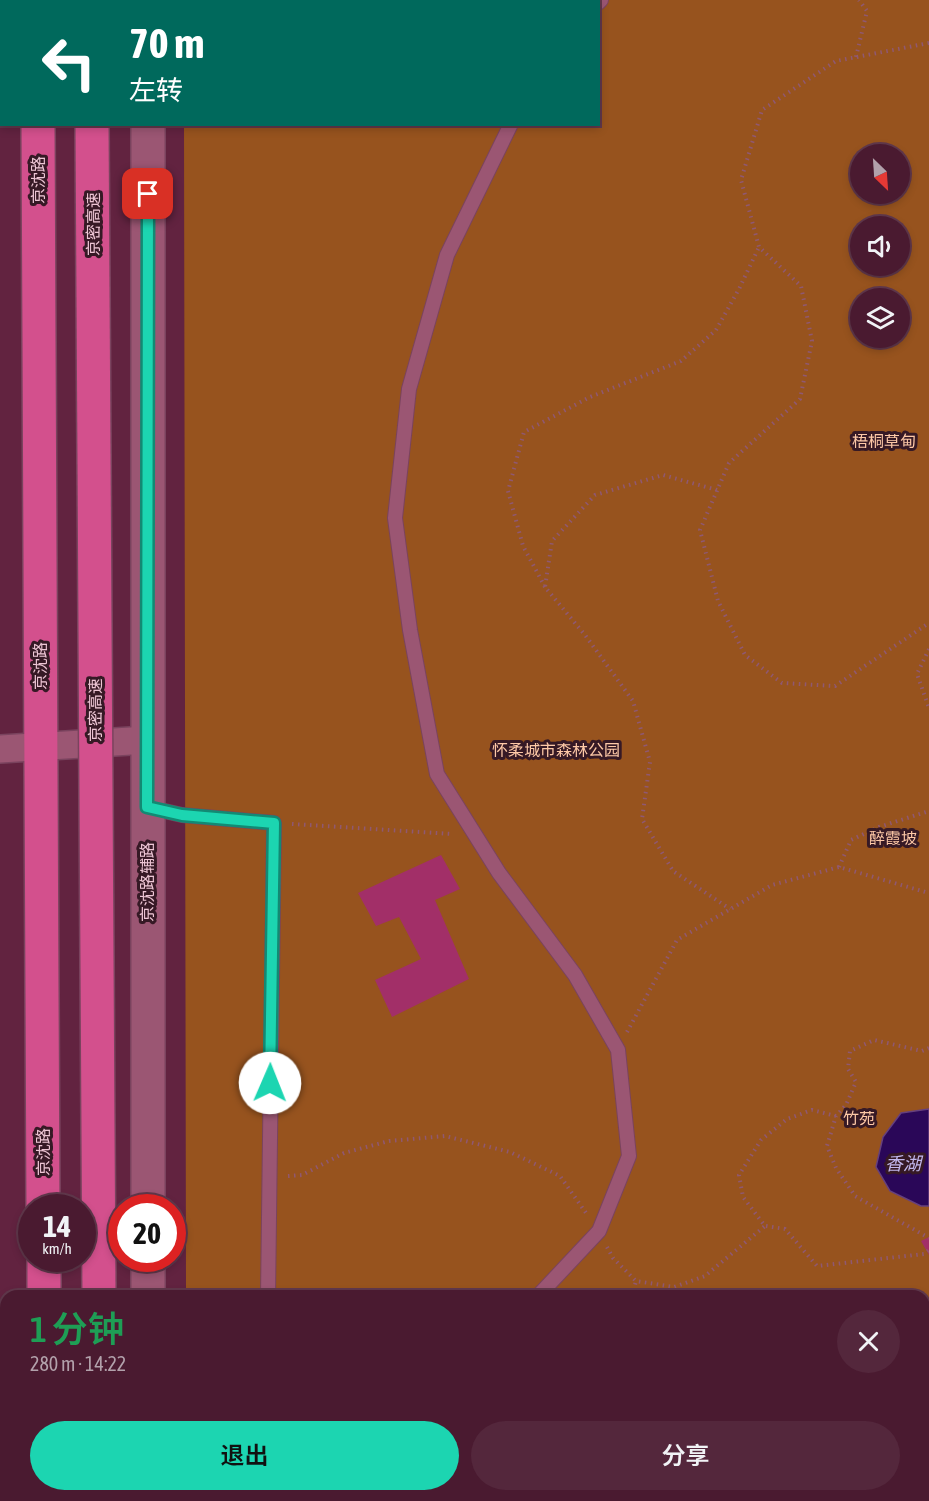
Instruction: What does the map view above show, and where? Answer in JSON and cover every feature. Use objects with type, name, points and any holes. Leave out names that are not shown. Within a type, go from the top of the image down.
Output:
[{"type":"highway","name":"京沈路","points":[[38,126],[43,1194]]},
{"type":"highway","name":"京密高速","points":[[92,126],[99,1290]]},
{"type":"highway","points":[[44,1272],[44,1290]]},
{"type":"highway","points":[[0,1340],[0,1494]]},
{"type":"street","name":"京沈路辅路","points":[[148,126],[148,1194]]},
{"type":"street","points":[[0,749],[147,740]]},
{"type":"street","points":[[148,1272],[148,1290]]},
{"type":"lane","points":[[510,126],[447,255],[409,389],[395,518],[410,630],[437,774],[499,873],[575,975],[618,1050],[628,1156],[599,1231],[544,1290]]},
{"type":"lane","points":[[147,807],[182,815],[274,823],[268,1290]]},
{"type":"path","points":[[856,57],[867,11],[859,0]]},
{"type":"path","points":[[929,43],[836,61],[762,110],[741,180],[759,247],[801,286],[812,341],[800,399],[729,463],[700,530],[718,601],[745,655],[782,683],[835,686],[929,623]]},
{"type":"path","points":[[730,909],[673,871],[642,819],[650,762],[633,701],[585,635],[545,587],[523,546],[508,491],[524,432],[590,397],[681,361],[716,330],[740,289],[759,247]]},
{"type":"path","points":[[545,587],[552,541],[595,495],[663,475],[717,490]]},
{"type":"path","points":[[929,650],[917,674],[929,708]]},
{"type":"path","points":[[839,867],[851,840],[879,827],[929,811]]},
{"type":"path","points":[[274,823],[476,836]]},
{"type":"path","points":[[618,1050],[677,940],[772,885],[839,867],[929,893]]},
{"type":"path","points":[[929,1048],[922,1052],[874,1040],[850,1051],[848,1069],[856,1082],[846,1105],[836,1116],[827,1146],[836,1168],[855,1196],[929,1238]]},
{"type":"path","points":[[836,1116],[812,1110],[787,1119],[761,1140],[739,1175],[743,1197],[765,1226],[785,1229],[818,1266],[924,1254],[929,1250]]},
{"type":"path","points":[[269,1178],[302,1175],[345,1154],[389,1141],[445,1136],[510,1152],[560,1176],[599,1231],[613,1258],[636,1281],[674,1287],[705,1276],[765,1226]]},
{"type":"path","points":[[634,1290],[636,1281]]},
{"type":"green space","name":"怀柔城市森林公园","points":[[600,0],[929,0],[929,1290],[186,1290],[184,126],[600,126]]},
{"type":"water","name":"香湖","points":[[929,1109],[929,1206],[921,1206],[890,1191],[876,1167],[883,1137],[901,1113]]},
{"type":"building","points":[[441,855],[460,889],[435,900],[469,979],[392,1017],[375,980],[421,959],[399,917],[376,926],[358,893]]},
{"type":"building","points":[[929,1237],[929,1255],[921,1241]]},
{"type":"route","points":[[148,194],[147,807],[182,815],[274,823],[270,1083]]},
{"type":"park label","name":"梧桐草甸","points":[[884,441]]},
{"type":"park label","name":"醉霞坡","points":[[893,838]]},
{"type":"park label","name":"竹苑","points":[[859,1118]]}]
